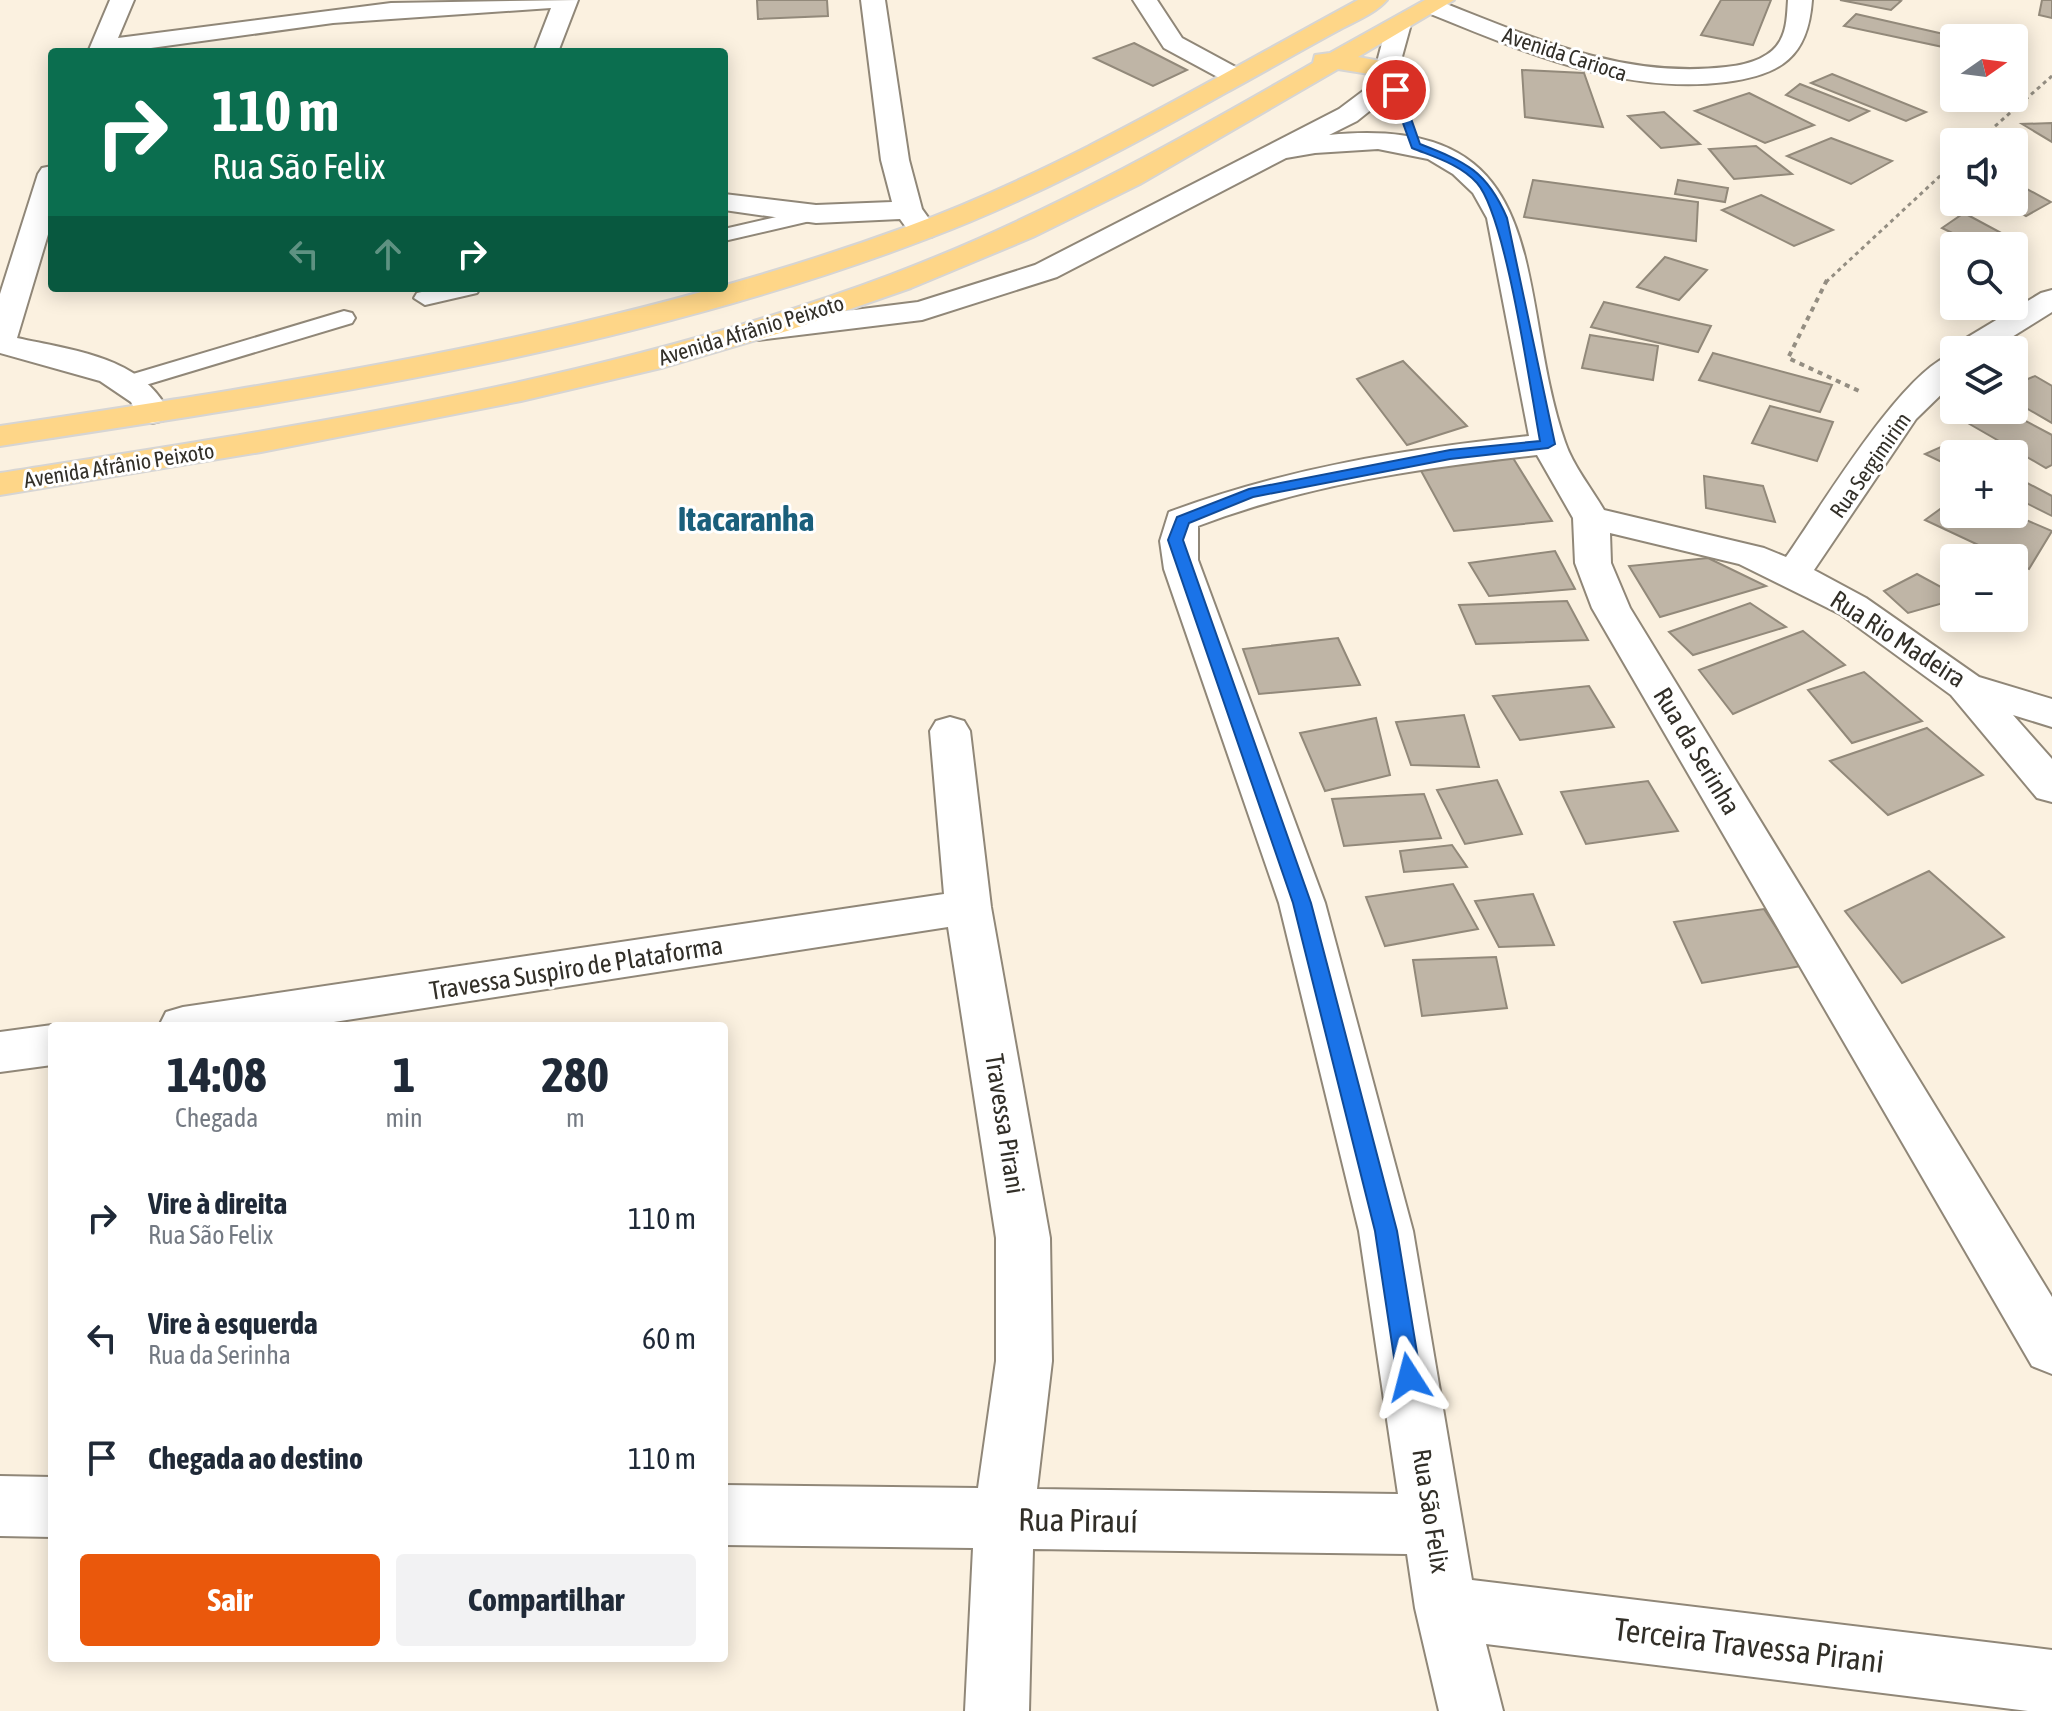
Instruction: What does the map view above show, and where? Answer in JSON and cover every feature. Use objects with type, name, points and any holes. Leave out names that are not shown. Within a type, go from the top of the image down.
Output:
[{"type":"main road","name":"Avenida Afrânio Peixoto","points":[[0,436],[406,370],[625,324],[799,274],[915,220],[1101,149],[1375,0]]},
{"type":"main road","name":"Avenida Afrânio Peixoto","points":[[0,484],[405,415],[590,375],[758,331],[946,263],[1105,192],[1436,3]]},
{"type":"main road","points":[[1246,70],[1335,60],[1388,69]]},
{"type":"street","points":[[102,48],[122,0]]},
{"type":"street","points":[[728,203],[816,214],[915,220],[895,160],[873,0]]},
{"type":"street","points":[[1145,0],[1173,43],[1246,70]]},
{"type":"street","name":"Avenida Carioca","points":[[1436,3],[1588,65],[1628,76],[1684,79],[1757,69],[1786,53],[1799,29],[1800,0]]},
{"type":"street","points":[[113,48],[299,18],[491,2],[566,1],[548,48]]},
{"type":"street","points":[[758,331],[922,311],[1046,271],[1348,115],[1383,88],[1399,24]]},
{"type":"street","points":[[1388,69],[1407,124]]},
{"type":"street","name":"Rua da Serinha","points":[[1284,150],[1341,142],[1407,124],[1480,179],[1493,198],[1501,218],[1548,444],[1591,518],[1593,563],[1611,608],[2052,1348]]},
{"type":"street","points":[[48,187],[0,343],[131,382],[151,402],[152,413]]},
{"type":"street","points":[[1992,336],[2052,299]]},
{"type":"street","name":"Rua Sergimirim","points":[[1793,574],[1904,412],[1940,377]]},
{"type":"street","name":"Rua São Felix","points":[[1471,1711],[1446,1608],[1386,1231],[1302,903],[1175,540],[1182,520],[1249,494],[1450,455],[1548,444]]},
{"type":"street","name":"Rua Rio Madeira","points":[[1591,518],[1751,556],[1853,606],[1965,686],[2052,713]]},
{"type":"street","points":[[1965,686],[2052,787]]},
{"type":"street","name":"Travessa Pirani","points":[[950,731],[968,907],[1023,1238],[1024,1361],[1004,1519],[997,1711]]},
{"type":"street","name":"Travessa Suspiro de Plataforma","points":[[209,1022],[968,907]]},
{"type":"street","points":[[0,1052],[48,1046]]},
{"type":"street","points":[[0,1506],[48,1507]]},
{"type":"street","name":"Rua Pirauí","points":[[728,1515],[1432,1524]]},
{"type":"street","name":"Terceira Travessa Pirani","points":[[1446,1608],[2052,1682]]},
{"type":"lane","points":[[728,234],[816,214]]},
{"type":"lane","points":[[425,298],[451,292]]},
{"type":"lane","points":[[131,382],[344,318]]},
{"type":"path","points":[[1993,128],[2052,76]]},
{"type":"path","points":[[1904,412],[1788,358],[1829,275],[1940,176]]},
{"type":"building","points":[[757,0],[827,0],[828,16],[758,19]]},
{"type":"building","points":[[1721,0],[1771,0],[1753,45],[1701,35]]},
{"type":"building","points":[[1840,0],[1898,0],[1901,1],[1891,10]]},
{"type":"building","points":[[2042,0],[2052,0],[2052,18],[2039,15]]},
{"type":"building","points":[[1856,14],[1940,33],[1940,46],[1844,26]]},
{"type":"building","points":[[1134,43],[1187,70],[1153,86],[1094,58]]},
{"type":"building","points":[[1522,70],[1584,73],[1603,127],[1525,117]]},
{"type":"building","points":[[1832,74],[1926,112],[1906,121],[1811,83]]},
{"type":"building","points":[[1800,84],[1869,111],[1849,121],[1786,95]]},
{"type":"building","points":[[1749,93],[1814,125],[1765,143],[1695,111]]},
{"type":"building","points":[[1664,112],[1700,144],[1661,148],[1628,116]]},
{"type":"building","points":[[2052,123],[2052,142],[2022,124]]},
{"type":"building","points":[[1831,138],[1892,161],[1851,184],[1787,156]]},
{"type":"building","points":[[1756,146],[1792,174],[1734,179],[1709,149]]},
{"type":"building","points":[[1533,180],[1698,202],[1696,241],[1524,217]]},
{"type":"building","points":[[1678,180],[1728,188],[1725,202],[1675,194]]},
{"type":"building","points":[[2028,190],[2051,202],[2028,215]]},
{"type":"building","points":[[1761,195],[1833,230],[1794,246],[1722,210]]},
{"type":"building","points":[[1960,216],[1970,216],[1999,232],[1950,232],[1942,228]]},
{"type":"building","points":[[1665,257],[1707,270],[1679,300],[1637,287]]},
{"type":"building","points":[[1604,302],[1711,326],[1698,352],[1591,327]]},
{"type":"building","points":[[1590,335],[1658,346],[1653,380],[1582,368]]},
{"type":"building","points":[[1713,353],[1832,385],[1820,412],[1699,380]]},
{"type":"building","points":[[1403,361],[1467,426],[1407,445],[1357,379]]},
{"type":"building","points":[[2035,376],[2052,386],[2052,423],[2028,409],[2028,379]]},
{"type":"building","points":[[1770,406],[1833,422],[1817,461],[1752,443]]},
{"type":"building","points":[[2028,422],[2052,435],[2052,465],[2046,468],[2028,458],[2028,440],[1997,440],[1969,424]]},
{"type":"building","points":[[1940,447],[1940,461],[1925,454]]},
{"type":"building","points":[[1513,458],[1552,521],[1454,531],[1419,467]]},
{"type":"building","points":[[1704,476],[1763,486],[1775,522],[1706,508]]},
{"type":"building","points":[[2028,483],[2052,496],[2052,516],[2028,504]]},
{"type":"building","points":[[1940,509],[1940,527],[1925,520]]},
{"type":"building","points":[[2028,521],[2052,531],[2029,569],[2028,544],[1976,544],[1942,528],[2028,528]]},
{"type":"building","points":[[1555,551],[1575,589],[1489,596],[1469,563]]},
{"type":"building","points":[[1708,558],[1766,586],[1660,617],[1629,566]]},
{"type":"building","points":[[1917,574],[1940,586],[1940,604],[1908,613],[1884,591]]},
{"type":"building","points":[[1567,601],[1588,640],[1476,644],[1459,605]]},
{"type":"building","points":[[1750,603],[1786,627],[1693,655],[1669,632]]},
{"type":"building","points":[[1803,631],[1845,665],[1733,714],[1699,670]]},
{"type":"building","points":[[1338,638],[1360,685],[1259,694],[1243,649]]},
{"type":"building","points":[[1864,672],[1922,721],[1852,743],[1808,690]]},
{"type":"building","points":[[1589,686],[1614,727],[1520,740],[1493,696]]},
{"type":"building","points":[[1464,715],[1479,767],[1411,765],[1396,722]]},
{"type":"building","points":[[1376,718],[1390,775],[1325,791],[1300,733]]},
{"type":"building","points":[[1927,728],[1983,775],[1888,815],[1830,761]]},
{"type":"building","points":[[1497,780],[1522,834],[1465,844],[1437,790]]},
{"type":"building","points":[[1648,781],[1678,831],[1586,844],[1561,792]]},
{"type":"building","points":[[1424,794],[1441,838],[1344,846],[1332,799]]},
{"type":"building","points":[[1452,845],[1467,867],[1404,872],[1400,851]]},
{"type":"building","points":[[1929,871],[2004,937],[1902,983],[1845,911]]},
{"type":"building","points":[[1453,884],[1478,929],[1385,946],[1366,897]]},
{"type":"building","points":[[1533,894],[1554,945],[1499,947],[1475,901]]},
{"type":"building","points":[[1764,909],[1801,966],[1702,983],[1674,922]]},
{"type":"building","points":[[1496,957],[1507,1008],[1422,1016],[1413,960]]},
{"type":"district","name":"Itacaranha","points":[[746,518]]},
{"type":"route","points":[[1396,90],[1406,126],[1416,146],[1462,165],[1480,179],[1493,198],[1501,218],[1548,444],[1450,455],[1249,494],[1182,520],[1175,540],[1182,569],[1196,598],[1302,903],[1386,1231],[1409,1377]]}]
